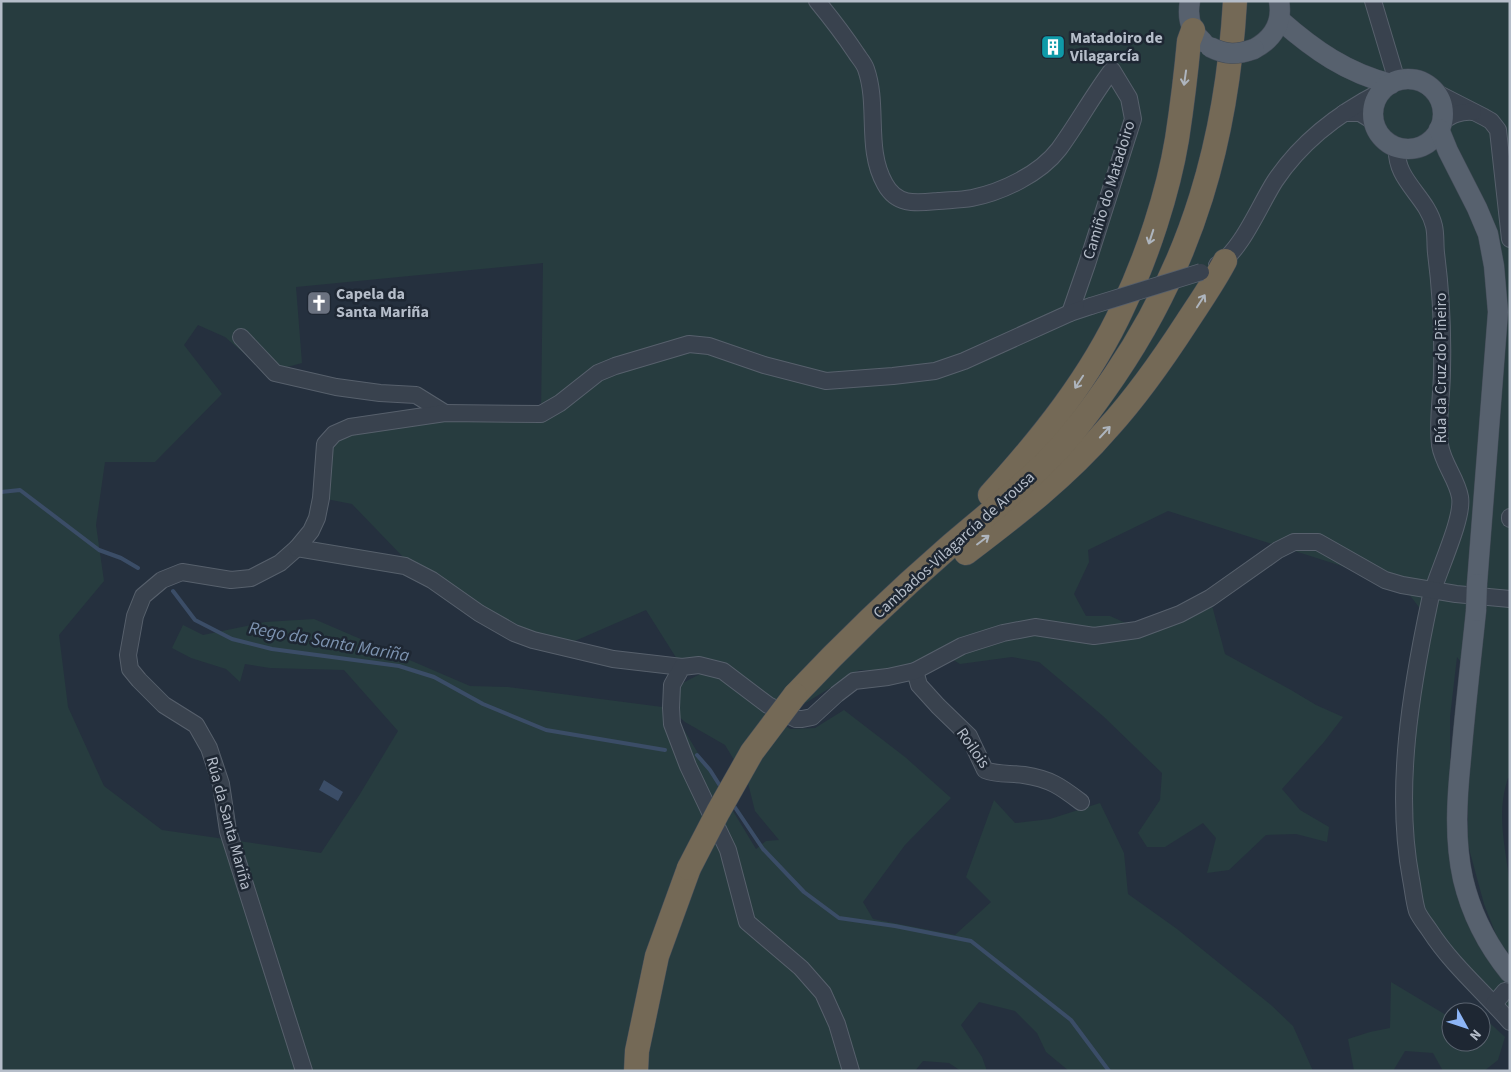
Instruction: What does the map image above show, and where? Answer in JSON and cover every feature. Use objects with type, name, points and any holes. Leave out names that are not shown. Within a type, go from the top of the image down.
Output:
[{"type":"highway","name":"Cambados-Vilagarcía de Arousa","points":[[636,1071],[637,1051],[657,956],[689,868],[752,752],[795,695],[846,642],[949,546],[1005,501],[1053,455],[1096,404],[1139,339],[1172,276],[1187,241],[1201,198],[1224,104],[1234,1]]},
{"type":"highway","points":[[846,642],[881,596],[981,505],[1026,456],[1067,401],[1100,350],[1123,307],[1150,241],[1177,140],[1189,41],[1193,30]]},
{"type":"highway","points":[[846,642],[1011,519],[1072,466],[1108,429],[1147,382],[1207,292],[1225,261]]},
{"type":"main road","points":[[1190,1],[1189,21],[1193,30],[1200,40],[1223,53],[1233,54],[1283,41],[1308,45]]},
{"type":"main road","points":[[1258,47],[1270,38],[1280,12],[1295,1]]},
{"type":"main road","points":[[1280,12],[1308,45],[1340,64],[1372,79],[1381,97],[1379,134],[1390,144],[1404,149],[1418,147],[1431,140],[1440,125]]},
{"type":"main road","points":[[1381,97],[1410,79],[1424,83],[1435,92],[1442,109],[1440,125],[1448,152],[1477,208],[1488,234],[1494,266],[1498,312],[1476,610],[1458,790],[1458,846],[1463,879],[1473,909],[1507,982]]},
{"type":"main road","points":[[1418,147],[1445,164],[1457,176],[1468,192]]},
{"type":"street","name":"Camiño do Matadoiro","points":[[817,1],[843,34],[865,68],[872,98],[875,161],[885,185],[900,200],[913,203],[971,198],[997,191],[1038,169],[1058,150],[1112,70],[1128,98],[1133,119],[1088,264],[1070,313]]},
{"type":"street","points":[[1225,261],[1276,180],[1322,129],[1344,113],[1360,113],[1381,97],[1392,70],[1373,1]]},
{"type":"street","points":[[1435,92],[1473,112],[1503,124],[1500,141],[1510,240]]},
{"type":"street","points":[[1440,125],[1452,114],[1466,111],[1473,112]]},
{"type":"street","name":"Rúa da Cruz do Piñeiro","points":[[1397,147],[1396,155],[1403,176],[1425,205],[1434,225],[1441,288],[1442,370],[1440,446],[1460,499],[1453,533],[1432,591],[1422,635],[1410,714],[1404,792],[1407,858],[1418,912],[1442,949],[1510,1022]]},
{"type":"street","name":"Rúa da Santa Mariña","points":[[304,1071],[228,831],[221,784],[209,748],[196,725],[164,706],[130,669],[128,655],[134,616],[143,596],[162,580],[182,572],[231,580],[251,578],[280,563],[297,548],[311,530],[317,518],[321,498],[325,444],[334,434],[350,427],[445,413],[541,414],[560,404],[598,373],[615,366],[689,344],[709,346],[764,365],[826,381],[935,371],[964,361],[1070,313],[1201,272],[1225,261]]},
{"type":"street","points":[[241,337],[275,373],[336,387],[380,393],[416,395],[445,413]]},
{"type":"street","points":[[297,548],[405,566],[432,580],[493,621],[514,633],[533,640],[613,659],[682,667],[699,666],[723,671],[768,704],[796,719],[812,717],[854,681],[888,677],[915,670],[962,646],[1003,633],[1035,627],[1094,636],[1137,630],[1180,614],[1210,598],[1251,571],[1278,550],[1294,542],[1318,542],[1385,580],[1432,591],[1510,599]]},
{"type":"street","points":[[682,667],[672,685],[672,724],[688,766],[728,850],[747,922],[801,968],[823,994],[837,1024],[851,1071]]},
{"type":"street","name":"Roilois","points":[[915,670],[919,685],[969,736],[984,770],[992,773],[1024,775],[1046,780],[1059,785],[1081,802]]},
{"type":"street","points":[[1494,1004],[1507,982]]},
{"type":"green space","points":[[1,1],[1510,1],[1510,778],[1508,778],[1504,792],[1502,820],[1510,889],[1510,955],[1499,942],[1484,904],[1468,845],[1468,791],[1477,684],[1457,657],[1450,717],[1450,822],[1500,971],[1510,986],[1510,1020],[1442,949],[1409,890],[1410,714],[1428,619],[1402,585],[1168,511],[1088,550],[1089,562],[1074,594],[1086,616],[1110,616],[1128,624],[1210,598],[1225,654],[1316,705],[1343,717],[1324,742],[1282,789],[1300,810],[1329,827],[1327,842],[1296,834],[1266,835],[1229,870],[1207,873],[1216,838],[1203,823],[1165,847],[1147,847],[1138,833],[1160,800],[1162,773],[1103,716],[1039,662],[1012,657],[960,664],[945,655],[900,670],[859,670],[804,704],[786,696],[768,705],[723,671],[682,667],[646,610],[561,647],[514,633],[404,558],[352,504],[321,498],[325,444],[350,427],[541,414],[543,263],[296,287],[302,363],[287,367],[270,376],[225,337],[198,325],[184,345],[222,394],[155,462],[105,462],[96,525],[104,581],[59,635],[68,707],[104,786],[162,830],[321,853],[398,731],[344,670],[270,668],[245,664],[240,682],[226,669],[191,658],[172,648],[183,625],[203,635],[265,622],[314,619],[470,686],[508,687],[670,708],[677,686],[702,673],[720,677],[790,729],[815,728],[844,710],[905,757],[951,798],[905,845],[863,902],[873,919],[955,935],[991,902],[966,877],[994,800],[1015,823],[1050,819],[1100,803],[1124,853],[1128,894],[1177,929],[1271,1005],[1293,1026],[1313,1071],[1069,1071],[1046,1052],[1037,1033],[1015,1011],[979,1002],[961,1025],[982,1057],[987,1071],[961,1071],[949,1063],[923,1061],[915,1071],[1,1071]],"holes":[[[672,710],[685,722],[725,745],[748,783],[755,811],[779,840],[766,841],[756,849]]]},
{"type":"green space","points":[[1391,982],[1441,1012],[1441,1052],[1491,1052],[1491,1024],[1505,1037],[1498,1060],[1484,1071],[1443,1071],[1433,1053],[1405,1051],[1393,1071],[1354,1071],[1348,1039],[1390,1028]]},
{"type":"water","points":[[324,780],[343,792],[338,801],[319,790]]},
{"type":"waterway","name":"Rego da Santa Mariña","points":[[1,492],[20,490],[99,550],[121,558],[138,568]]},
{"type":"waterway","name":"Rego da Santa Mariña","points":[[173,591],[195,620],[232,639],[272,649],[399,666],[434,677],[483,704],[546,730],[665,750]]},
{"type":"waterway","name":"Rego da Santa Mariña","points":[[697,755],[710,770],[722,789]]},
{"type":"waterway","name":"Rego da Santa Mariña","points":[[732,803],[763,849],[804,892],[839,918],[895,926],[971,941],[1071,1020],[1109,1071]]},
{"type":"place","name":"Matadoiro de Vilagarcía","points":[[1053,47]]},
{"type":"place","name":"Capela da Santa Mariña","points":[[319,303]]}]
